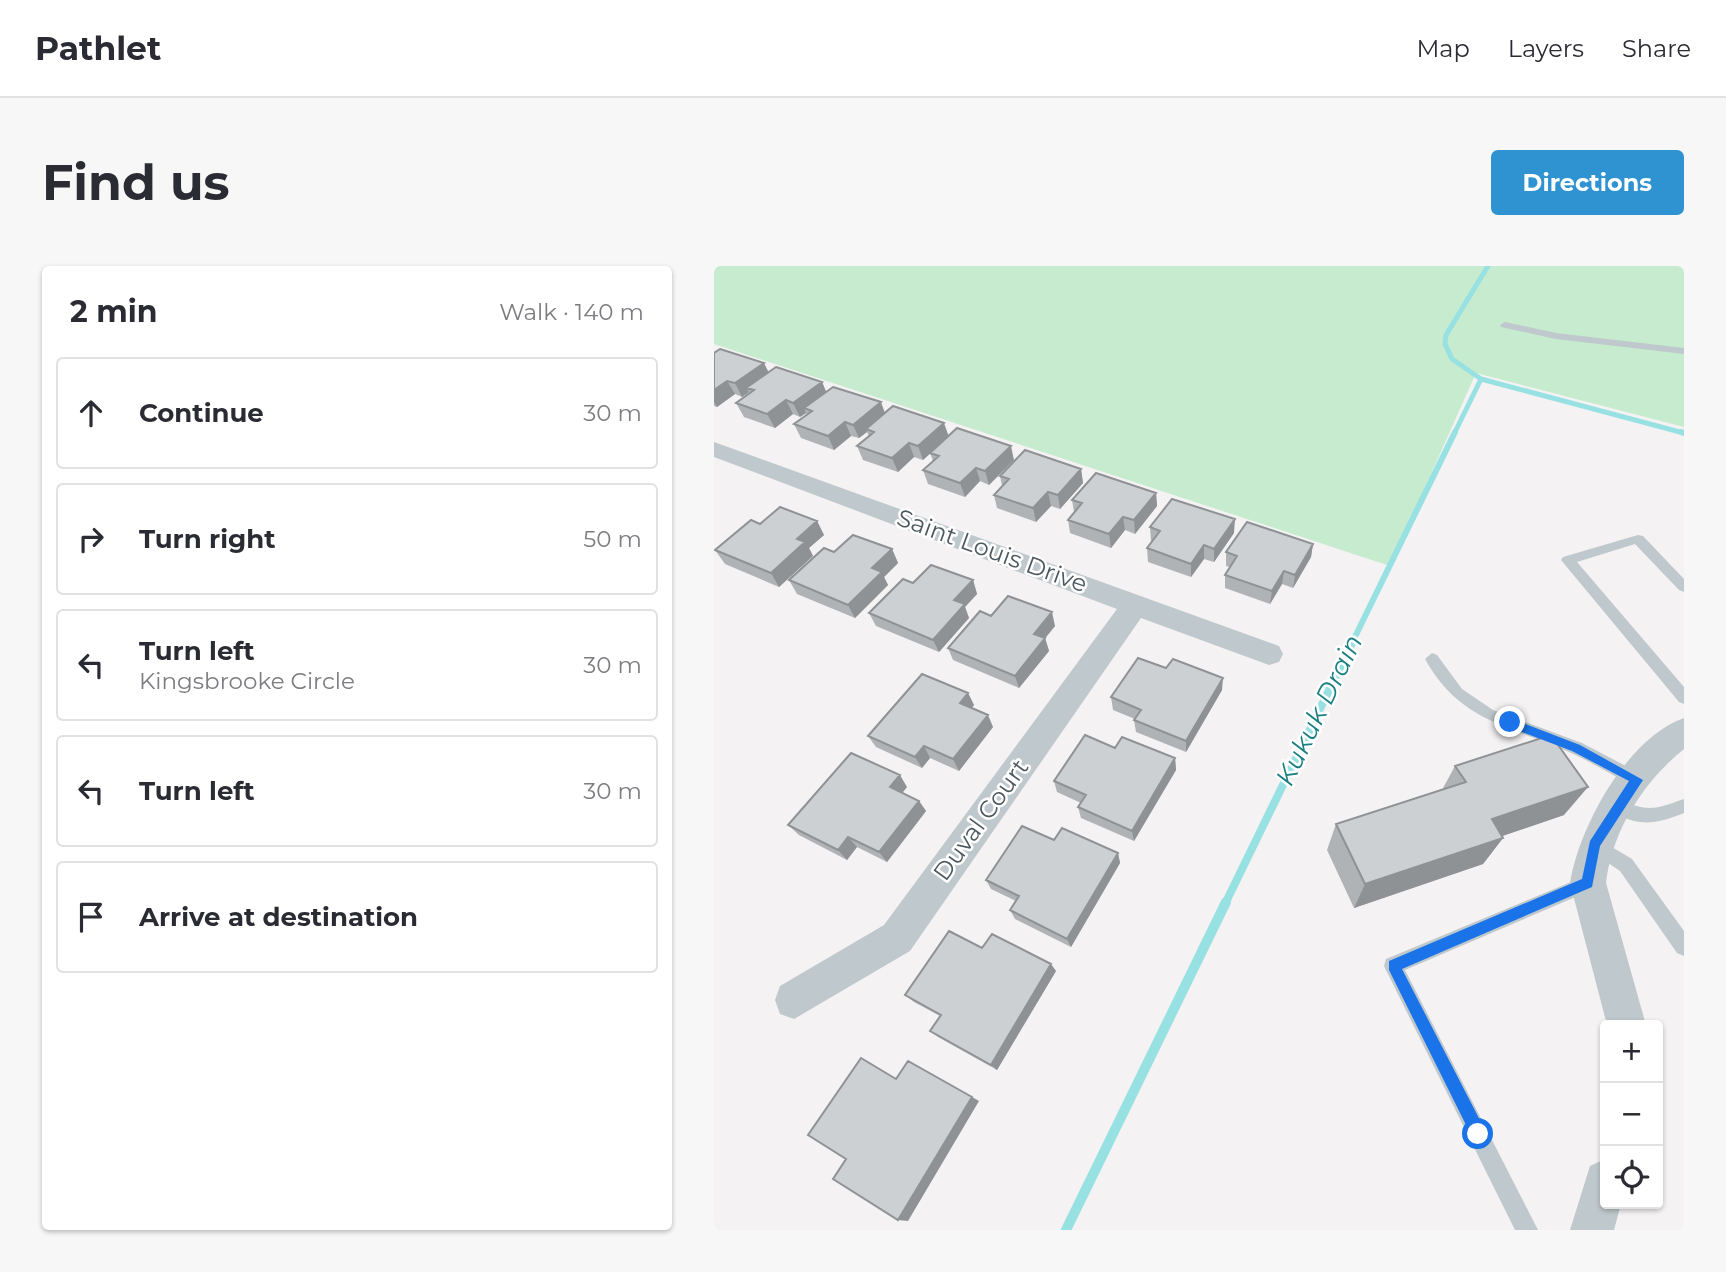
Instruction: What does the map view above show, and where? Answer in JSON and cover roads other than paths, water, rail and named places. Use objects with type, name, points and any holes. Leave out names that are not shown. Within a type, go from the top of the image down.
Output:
[{"type":"street","name":"Saint Louis Drive","points":[[714,449],[1269,654]]},
{"type":"street","name":"Duval Court","points":[[794,1000],[897,938],[1136,604]]},
{"type":"street","points":[[1625,1020],[1588,883],[1594,845],[1627,793],[1670,742],[1684,732]]},
{"type":"street","points":[[1592,1230],[1600,1200]]},
{"type":"lane","points":[[1505,325],[1556,336],[1684,351]]},
{"type":"lane","points":[[1684,587],[1639,539],[1568,560],[1684,698]]},
{"type":"lane","points":[[1432,659],[1457,693],[1488,714],[1576,748],[1627,793],[1631,815],[1650,818],[1684,806]]},
{"type":"lane","points":[[1594,845],[1626,865],[1684,947]]},
{"type":"lane","points":[[1527,1230],[1393,966],[1588,883]]},
{"type":"waterway","points":[[1481,379],[1452,359],[1445,344],[1446,335],[1488,266]]},
{"type":"waterway","name":"Kukuk Drain","points":[[1454,434],[1481,379]]},
{"type":"waterway","name":"Kukuk Drain","points":[[1481,379],[1684,433],[1681,432]]},
{"type":"waterway","name":"Kukuk Drain","points":[[1352,643],[1455,432]]},
{"type":"waterway","name":"Kukuk Drain","points":[[1225,904],[1353,641]]},
{"type":"waterway","name":"Kukuk Drain","points":[[1066,1230],[1226,902]]}]
